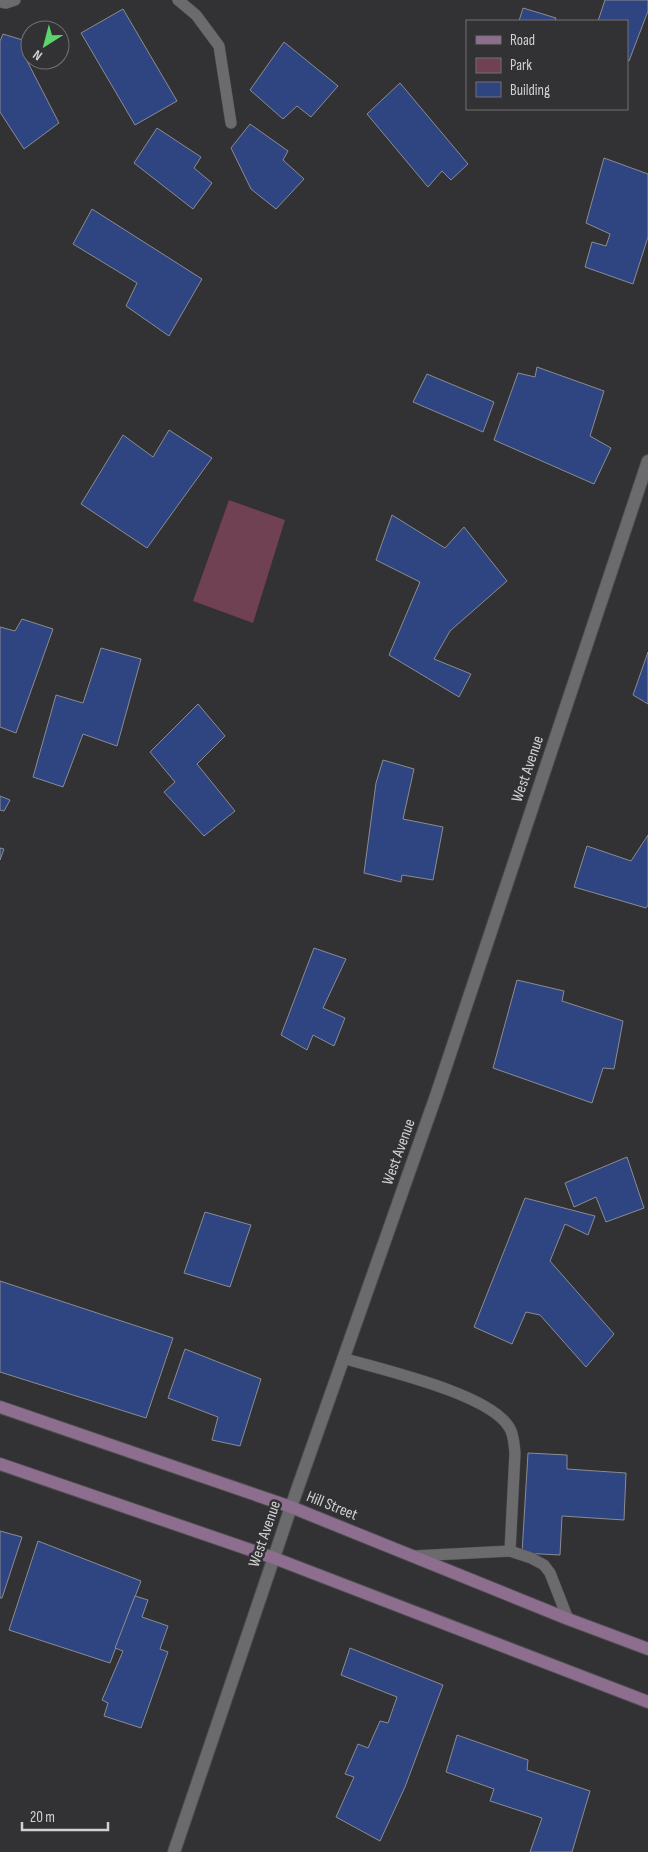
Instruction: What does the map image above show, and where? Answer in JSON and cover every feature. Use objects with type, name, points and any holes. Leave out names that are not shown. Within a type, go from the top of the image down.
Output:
[{"type":"main road","name":"Hill Street","points":[[0,1408],[291,1507],[568,1619],[648,1648]]},
{"type":"main road","points":[[0,1464],[274,1558],[648,1702]]},
{"type":"street","name":"West Avenue","points":[[174,1852],[291,1507],[437,1092],[648,461]]},
{"type":"lane","points":[[0,2],[6,3],[15,0]]},
{"type":"lane","points":[[178,0],[196,15],[219,46],[231,123]]},
{"type":"lane","points":[[343,1358],[426,1382],[467,1398],[488,1408],[510,1427],[515,1453],[510,1551]]},
{"type":"lane","points":[[414,1556],[510,1551],[531,1558],[547,1568],[568,1619]]},
{"type":"green space","points":[[229,500],[285,520],[253,623],[193,601]]},
{"type":"building","points":[[605,0],[648,0],[648,11],[629,61],[628,20],[598,20]]},
{"type":"building","points":[[523,8],[556,18],[555,20],[519,20]]},
{"type":"building","points":[[123,9],[177,101],[135,125],[81,33]]},
{"type":"building","points":[[3,34],[20,39],[20,70],[32,70],[59,123],[24,149],[0,112],[0,41]]},
{"type":"building","points":[[284,42],[338,86],[311,117],[297,106],[283,119],[250,90]]},
{"type":"building","points":[[400,83],[468,164],[451,180],[442,171],[428,187],[367,114]]},
{"type":"building","points":[[250,124],[288,151],[283,160],[304,179],[276,209],[251,189],[231,148]]},
{"type":"building","points":[[157,128],[201,157],[194,168],[212,183],[193,209],[134,163]]},
{"type":"building","points":[[604,158],[648,174],[648,237],[633,284],[585,267],[592,242],[606,246],[610,234],[586,223]]},
{"type":"building","points":[[92,209],[202,279],[169,336],[126,306],[137,283],[73,244]]},
{"type":"building","points":[[537,367],[604,391],[590,436],[611,448],[594,484],[494,440],[518,373],[535,377]]},
{"type":"building","points":[[427,374],[494,402],[483,432],[413,402]]},
{"type":"building","points":[[169,430],[212,458],[147,548],[81,504],[123,435],[153,457]]},
{"type":"building","points":[[392,515],[445,548],[464,527],[507,581],[450,631],[434,659],[471,674],[459,697],[389,655],[420,582],[376,560]]},
{"type":"building","points":[[22,619],[53,629],[16,733],[0,727],[0,627],[15,631]]},
{"type":"building","points":[[101,648],[141,659],[117,746],[83,734],[63,787],[33,777],[56,695],[83,703]]},
{"type":"building","points":[[648,652],[648,704],[633,695]]},
{"type":"building","points":[[198,704],[225,736],[197,764],[235,811],[204,836],[164,792],[175,782],[150,752]]},
{"type":"building","points":[[383,760],[414,769],[403,819],[443,827],[433,880],[402,875],[401,882],[364,873],[376,783]]},
{"type":"building","points":[[0,796],[10,800],[4,811],[0,810]]},
{"type":"building","points":[[648,835],[648,905],[646,908],[574,887],[587,846],[631,861]]},
{"type":"building","points":[[0,848],[4,849],[0,860]]},
{"type":"building","points":[[314,948],[346,959],[323,1008],[345,1018],[334,1046],[313,1035],[307,1050],[281,1035]]},
{"type":"building","points":[[517,980],[564,991],[562,1001],[623,1021],[614,1069],[603,1068],[592,1103],[493,1068]]},
{"type":"building","points":[[627,1157],[644,1208],[606,1222],[596,1197],[574,1207],[565,1183]]},
{"type":"building","points":[[525,1198],[595,1216],[588,1235],[565,1224],[550,1261],[614,1334],[586,1367],[540,1315],[526,1312],[512,1344],[474,1327]]},
{"type":"building","points":[[205,1212],[251,1225],[230,1287],[184,1273]]},
{"type":"building","points":[[0,1281],[173,1338],[146,1418],[0,1372]]},
{"type":"building","points":[[185,1349],[261,1379],[240,1446],[212,1440],[218,1417],[168,1398]]},
{"type":"building","points":[[528,1453],[567,1455],[567,1469],[626,1473],[624,1520],[562,1516],[560,1555],[522,1553]]},
{"type":"building","points":[[0,1531],[22,1537],[2,1598],[0,1598]]},
{"type":"building","points":[[38,1541],[141,1581],[110,1663],[9,1630]]},
{"type":"building","points":[[135,1596],[148,1600],[142,1617],[168,1626],[160,1649],[168,1652],[141,1728],[104,1716],[108,1703],[102,1700],[123,1651],[115,1648]]},
{"type":"building","points":[[350,1648],[443,1685],[405,1787],[380,1841],[336,1817],[354,1777],[345,1774],[358,1744],[368,1748],[380,1721],[388,1723],[397,1697],[341,1675]]},
{"type":"building","points":[[457,1735],[528,1760],[527,1770],[590,1791],[572,1852],[530,1852],[542,1818],[490,1801],[494,1789],[446,1772]]}]
